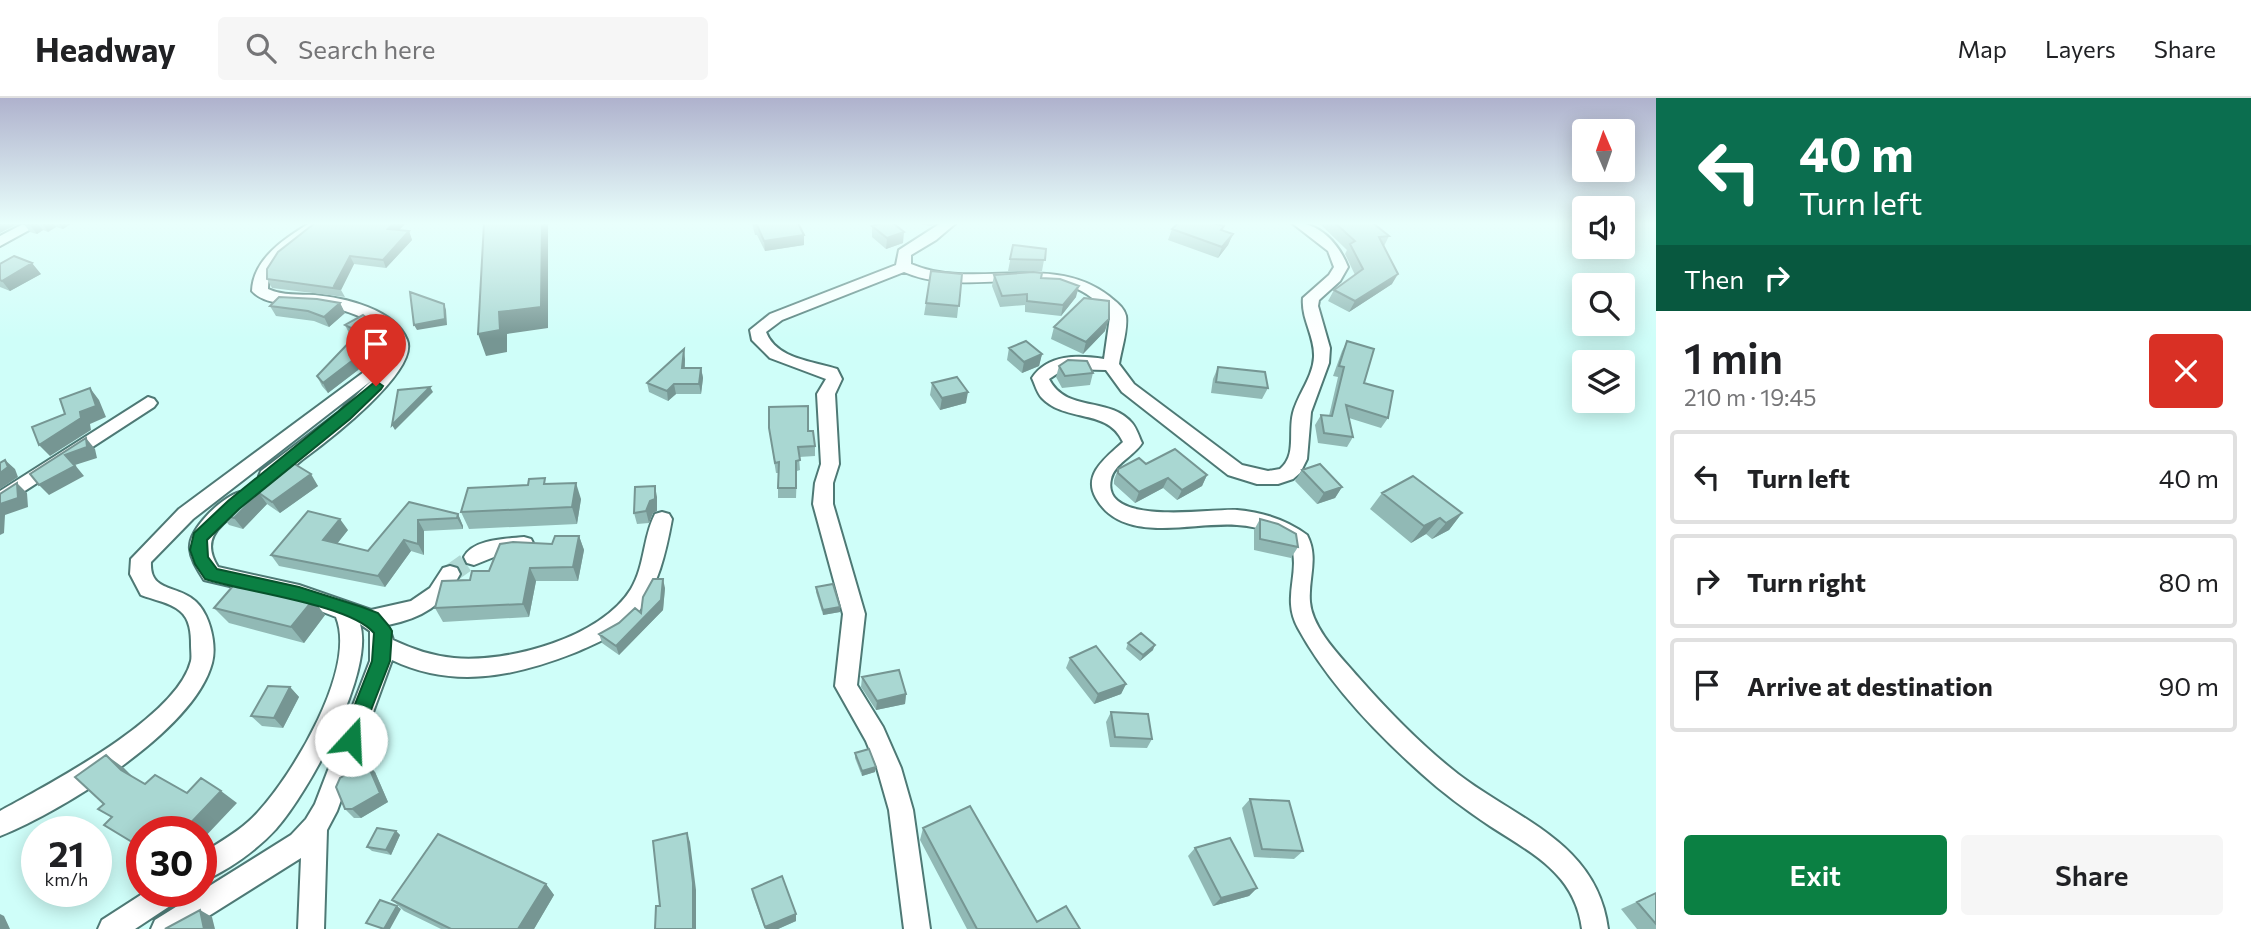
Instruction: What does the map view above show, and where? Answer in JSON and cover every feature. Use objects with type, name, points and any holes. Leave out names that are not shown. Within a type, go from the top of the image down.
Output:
[{"type":"street","points":[[271,262],[260,279],[260,290],[277,298],[333,303],[373,316],[398,338],[402,345],[392,368],[358,405],[246,494],[200,537],[200,559],[211,574],[299,594],[372,618],[394,616],[432,600],[441,591],[450,573]]},
{"type":"street","points":[[901,262],[904,267],[923,275],[990,279],[1041,277],[1077,283],[1091,290],[1115,309],[1119,328],[1112,350],[1111,365],[1128,388],[1235,470],[1267,478],[1279,478],[1294,467],[1300,449],[1301,414],[1322,355],[1309,314],[1311,298],[1335,278],[1342,267],[1340,262]]},
{"type":"street","points":[[904,267],[776,317],[758,330],[758,336],[782,361],[824,370],[831,373],[834,379],[826,394],[830,464],[824,483],[823,504],[854,614],[846,686],[875,735],[890,768],[901,810],[917,929]]},
{"type":"street","points":[[0,824],[68,787],[123,752],[175,706],[197,676],[204,657],[204,640],[198,620],[187,604],[148,589],[140,574],[141,559],[156,541],[186,514],[378,366],[400,352]]},
{"type":"street","points":[[1111,365],[1089,362],[1062,363],[1045,369],[1040,378],[1043,390],[1058,404],[1111,415],[1131,432],[1133,443],[1104,471],[1100,485],[1103,497],[1129,517],[1149,520],[1236,517],[1281,528],[1300,540],[1306,561],[1298,607],[1320,642],[1358,691],[1408,746],[1466,794],[1552,850],[1582,890],[1595,919],[1595,929]]},
{"type":"street","points":[[0,500],[148,403]]},
{"type":"street","points":[[383,646],[407,659],[441,668],[478,668],[513,666],[588,637],[621,617],[639,594],[654,563],[662,519]]},
{"type":"street","points":[[474,556],[510,545],[542,544]]},
{"type":"street","points":[[217,859],[247,840],[265,823],[303,773],[349,660],[352,630],[344,611]]},
{"type":"street","points":[[164,929],[300,844],[315,828],[325,811],[381,661],[383,631],[372,618]]},
{"type":"street","points":[[311,929],[315,828]]},
{"type":"street","points":[[111,929],[145,907]]},
{"type":"building","points":[[4,262],[32,263],[2,281],[0,264]]},
{"type":"building","points":[[272,262],[347,262],[334,286],[340,289],[267,279],[267,269]]},
{"type":"building","points":[[482,262],[542,262],[541,307],[499,312],[500,330],[478,334]]},
{"type":"building","points":[[1359,262],[1392,262],[1398,274],[1355,301],[1334,290],[1363,269]]},
{"type":"building","points":[[931,271],[962,274],[959,306],[926,303]]},
{"type":"building","points":[[1042,273],[1041,278],[1060,279],[1079,286],[1063,305],[1027,301],[1027,294],[1002,296],[994,275]]},
{"type":"building","points":[[410,292],[444,304],[445,319],[414,325]]},
{"type":"building","points":[[279,297],[340,303],[324,317],[308,311],[270,306]]},
{"type":"building","points":[[1084,298],[1109,301],[1109,319],[1086,342],[1054,327]]},
{"type":"building","points":[[363,315],[381,329],[377,334],[378,342],[372,339],[353,360],[323,383],[317,376],[359,332],[345,325]]},
{"type":"building","points":[[1026,341],[1042,354],[1024,362],[1009,348]]},
{"type":"building","points":[[1347,341],[1374,349],[1364,383],[1393,391],[1388,418],[1346,405],[1353,437],[1324,433],[1321,415],[1332,416],[1344,367],[1339,366]]},
{"type":"building","points":[[684,349],[682,368],[701,368],[699,384],[674,384],[667,391],[647,383]]},
{"type":"building","points":[[1068,360],[1087,361],[1093,373],[1065,376],[1059,366]]},
{"type":"building","points":[[1218,367],[1265,372],[1268,388],[1216,382]]},
{"type":"building","points":[[957,377],[968,392],[942,398],[932,383]]},
{"type":"building","points":[[430,387],[392,425],[398,390]]},
{"type":"building","points":[[90,388],[96,406],[80,412],[81,418],[39,445],[32,427],[65,414],[60,399]]},
{"type":"building","points":[[808,406],[808,431],[813,431],[815,446],[798,447],[800,460],[796,461],[796,488],[778,488],[779,462],[775,463],[769,428],[769,407]]},
{"type":"building","points":[[86,438],[87,447],[65,455],[75,466],[39,485],[30,474]]},
{"type":"building","points":[[1175,449],[1207,475],[1182,490],[1168,478],[1139,492],[1118,473],[1118,469],[1139,458],[1146,464]]},
{"type":"building","points":[[5,460],[8,467],[0,473],[0,463]]},
{"type":"building","points":[[288,460],[311,474],[272,502],[259,493],[234,518],[220,514]]},
{"type":"building","points":[[1320,464],[1342,487],[1324,493],[1302,470]]},
{"type":"building","points":[[1413,476],[1462,513],[1446,523],[1440,518],[1424,526],[1382,493]]},
{"type":"building","points":[[545,478],[544,484],[576,483],[572,507],[461,512],[468,488],[528,485],[529,479]]},
{"type":"building","points":[[17,483],[18,498],[0,504],[0,494]]},
{"type":"building","points":[[655,486],[655,499],[650,501],[646,511],[634,513],[635,487]]},
{"type":"building","points":[[409,502],[458,514],[457,518],[418,520],[418,544],[404,540],[378,576],[271,555],[308,511],[340,519],[323,540],[368,551]]},
{"type":"building","points":[[1260,519],[1278,524],[1296,534],[1298,547],[1260,539]]},
{"type":"building","points":[[555,536],[579,536],[573,567],[530,568],[523,604],[435,608],[442,581],[470,580],[472,571],[489,571],[500,544],[552,544]]},
{"type":"building","points":[[239,579],[313,600],[291,627],[214,608]]},
{"type":"building","points":[[653,579],[663,579],[661,600],[616,646],[599,634],[619,623],[635,608],[641,613],[643,597]]},
{"type":"building","points":[[833,584],[840,607],[823,610],[816,587]]},
{"type":"building","points":[[1141,633],[1155,645],[1143,655],[1128,643]]},
{"type":"building","points":[[1096,646],[1126,684],[1098,694],[1070,658]]},
{"type":"building","points":[[899,670],[906,694],[877,701],[862,677]]},
{"type":"building","points":[[268,686],[290,687],[274,718],[251,716]]},
{"type":"building","points":[[1111,712],[1148,714],[1152,739],[1115,737]]},
{"type":"building","points":[[869,749],[876,767],[862,771],[855,753]]},
{"type":"building","points":[[106,755],[121,770],[145,784],[155,775],[187,793],[201,778],[221,791],[197,816],[126,816],[126,838],[112,830],[112,816],[98,809],[104,804],[75,777]]},
{"type":"building","points":[[367,763],[380,793],[352,809],[345,809],[336,787],[340,778]]},
{"type":"building","points":[[1250,799],[1289,801],[1303,851],[1262,849]]},
{"type":"building","points":[[970,806],[1037,922],[1066,906],[1080,929],[977,929],[923,828]]},
{"type":"building","points":[[377,828],[396,831],[386,850],[367,847]]},
{"type":"building","points":[[687,833],[693,883],[693,929],[655,929],[656,906],[660,906],[653,841]]},
{"type":"building","points":[[438,834],[546,884],[518,929],[451,929],[392,900]]},
{"type":"building","points":[[1230,838],[1257,888],[1221,898],[1195,848]]},
{"type":"building","points":[[782,876],[796,914],[765,927],[752,889]]},
{"type":"building","points":[[1656,893],[1656,924],[1637,902]]},
{"type":"building","points":[[380,900],[397,906],[384,929],[366,923]]},
{"type":"building","points":[[200,910],[204,929],[165,929]]},
{"type":"tunnel","points":[[450,574],[474,557]]},
{"type":"route","points":[[351,740],[381,661],[383,631],[372,618],[299,594],[211,574],[200,559],[198,550],[200,537],[233,505],[345,416],[376,386]]}]
